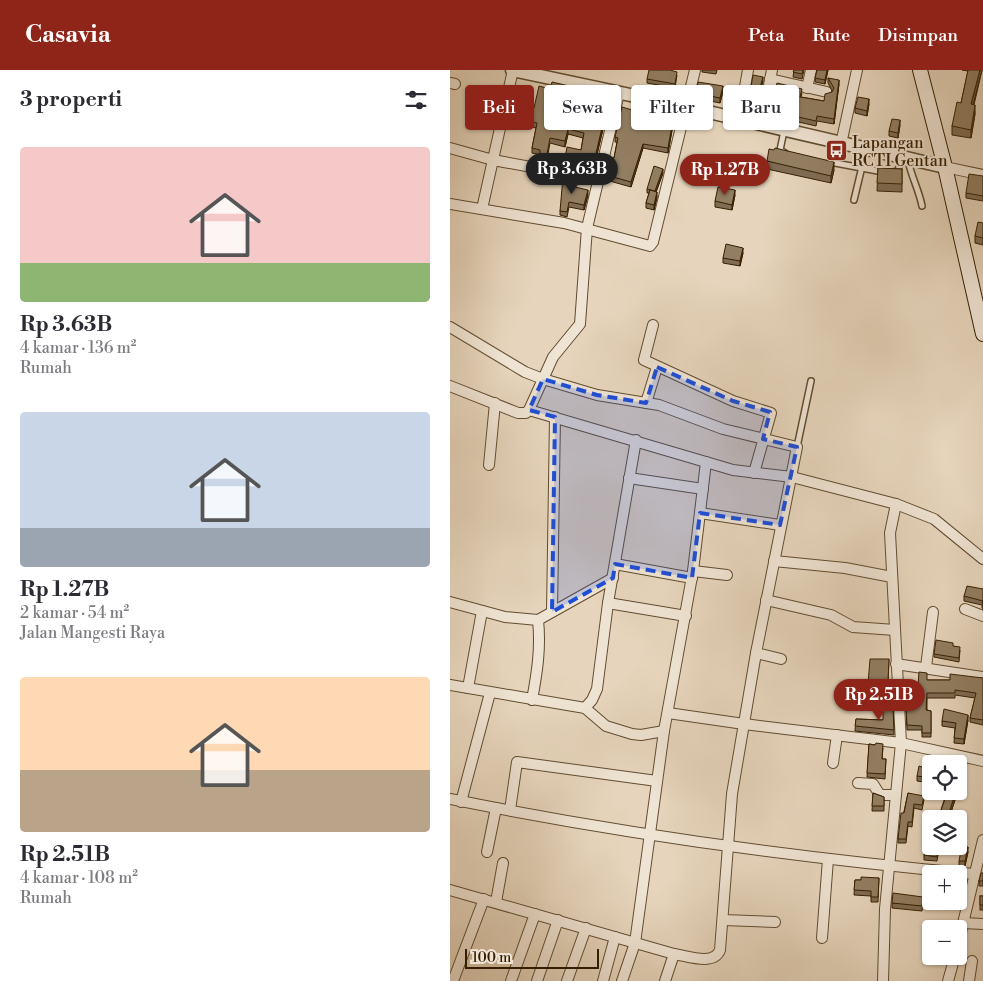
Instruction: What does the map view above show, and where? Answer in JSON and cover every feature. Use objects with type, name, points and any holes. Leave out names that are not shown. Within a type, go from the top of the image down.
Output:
[{"type":"main road","points":[[920,70],[946,168],[983,334]]},
{"type":"street","points":[[482,209],[513,70],[582,85]]},
{"type":"street","points":[[692,85],[695,70]]},
{"type":"street","points":[[745,85],[748,70]]},
{"type":"street","points":[[807,88],[811,70]]},
{"type":"street","points":[[841,144],[857,70]]},
{"type":"street","points":[[771,74],[807,88],[827,92]]},
{"type":"street","points":[[450,386],[518,413],[526,413],[529,410],[553,357],[580,324],[587,228],[610,130]]},
{"type":"street","points":[[450,204],[587,228],[647,246],[652,244],[681,130]]},
{"type":"street","points":[[780,130],[905,160],[983,175]]},
{"type":"street","points":[[450,148],[493,160],[597,179]]},
{"type":"street","points":[[653,325],[643,358],[656,367],[734,401],[770,413],[754,473]]},
{"type":"street","points":[[450,327],[525,372],[543,379],[597,395],[659,405],[723,429],[797,447],[756,653],[732,794],[720,950],[717,956],[710,959],[674,954],[450,890]]},
{"type":"street","points":[[646,403],[656,367]]},
{"type":"street","points":[[489,465],[495,403]]},
{"type":"street","points":[[529,410],[706,462],[754,473],[792,477],[896,504],[934,519],[983,559]]},
{"type":"street","points":[[552,612],[555,417]]},
{"type":"street","points":[[585,708],[592,700],[597,689],[608,602],[636,440]]},
{"type":"street","points":[[622,981],[636,943],[664,731],[693,574],[706,462]]},
{"type":"street","points":[[629,478],[703,489]]},
{"type":"street","points":[[884,981],[886,909],[901,743],[890,533],[896,504]]},
{"type":"street","points":[[700,513],[780,525]]},
{"type":"street","points":[[774,561],[845,568],[892,577]]},
{"type":"street","points":[[615,564],[693,574],[727,575]]},
{"type":"street","points":[[450,602],[505,617],[538,620],[612,578]]},
{"type":"street","points":[[766,600],[831,615],[853,627],[895,630]]},
{"type":"street","points":[[608,602],[686,616]]},
{"type":"street","points":[[965,609],[983,616]]},
{"type":"street","points":[[468,688],[482,611]]},
{"type":"street","points":[[926,667],[933,612]]},
{"type":"street","points":[[532,700],[539,666],[540,641],[538,620]]},
{"type":"street","points":[[756,653],[781,659]]},
{"type":"street","points":[[896,664],[983,677]]},
{"type":"street","points":[[450,685],[585,708],[606,726],[640,736],[664,731]]},
{"type":"street","points":[[461,802],[490,692]]},
{"type":"street","points":[[668,713],[901,743],[983,761]]},
{"type":"street","points":[[833,763],[837,735]]},
{"type":"street","points":[[510,810],[517,762],[657,781]]},
{"type":"street","points":[[858,783],[873,784],[880,795],[896,795]]},
{"type":"street","points":[[450,799],[727,846],[828,859],[974,874]]},
{"type":"street","points":[[487,852],[496,808]]},
{"type":"street","points":[[964,920],[983,840]]},
{"type":"street","points":[[822,938],[828,859]]},
{"type":"street","points":[[496,902],[503,863]]},
{"type":"street","points":[[453,981],[484,899]]},
{"type":"street","points":[[511,981],[535,914]]},
{"type":"street","points":[[537,981],[558,920]]},
{"type":"street","points":[[722,920],[776,922]]},
{"type":"street","points":[[967,923],[983,924]]},
{"type":"street","points":[[567,981],[586,928]]},
{"type":"street","points":[[603,981],[615,937]]},
{"type":"street","points":[[665,981],[674,954]]},
{"type":"street","points":[[969,981],[972,961]]},
{"type":"street","points":[[948,981],[952,965]]},
{"type":"lane","points":[[784,131],[780,150],[793,154]]},
{"type":"lane","points":[[854,200],[866,150]]},
{"type":"lane","points":[[822,160],[861,168],[895,172],[905,160]]},
{"type":"lane","points":[[905,160],[919,190],[922,206]]},
{"type":"lane","points":[[797,447],[811,381]]},
{"type":"highlighted area","points":[[657,367],[733,401],[770,412],[763,439],[797,447],[780,525],[700,513],[692,578],[615,564],[613,578],[552,612],[555,417],[529,410],[543,379],[597,395],[646,403]]},
{"type":"building","points":[[649,70],[677,72],[675,84],[647,79]]},
{"type":"building","points":[[794,70],[803,70],[802,74],[793,72]]},
{"type":"building","points":[[817,70],[827,70],[825,80],[815,78]]},
{"type":"building","points":[[968,70],[980,70],[971,104],[975,105],[971,130],[952,126],[957,102],[961,103]]},
{"type":"building","points":[[753,75],[763,77],[761,85],[751,85]]},
{"type":"building","points":[[828,78],[839,80],[834,119],[817,116],[816,121],[799,117],[799,88],[802,89],[800,97],[824,101],[825,94],[832,92],[834,88]]},
{"type":"building","points":[[552,82],[565,85],[551,85]]},
{"type":"building","points":[[698,82],[723,86],[720,98],[713,97],[713,85],[697,85]]},
{"type":"building","points":[[539,86],[544,87],[544,130],[568,130],[565,141],[550,138],[547,154],[550,154],[550,158],[540,156],[540,150],[532,148],[537,123],[534,122],[534,108]]},
{"type":"building","points":[[858,97],[869,99],[867,111],[855,108]]},
{"type":"building","points":[[622,107],[631,110],[631,130],[671,130],[668,148],[643,144],[631,182],[606,175],[610,157],[614,158],[618,138],[615,137],[617,130],[621,130]]},
{"type":"building","points":[[892,119],[900,120],[898,133],[889,131]]},
{"type":"building","points":[[572,130],[601,130],[593,166],[588,165],[588,162],[565,158],[567,147],[581,150],[584,133]]},
{"type":"building","points":[[775,148],[834,162],[831,176],[767,161],[769,149],[774,150]]},
{"type":"building","points":[[654,166],[663,169],[655,191],[647,189]]},
{"type":"building","points":[[878,168],[902,169],[902,184],[877,183]]},
{"type":"building","points":[[969,174],[983,176],[983,196],[966,193]]},
{"type":"building","points":[[563,177],[571,178],[570,186],[588,190],[584,205],[569,202],[567,212],[560,211]]},
{"type":"building","points":[[718,187],[735,190],[732,205],[715,201]]},
{"type":"building","points":[[650,190],[657,192],[654,205],[646,203]]},
{"type":"building","points":[[978,222],[983,223],[983,238],[975,236]]},
{"type":"building","points":[[726,244],[743,248],[740,261],[723,258]]},
{"type":"building","points":[[967,586],[983,589],[983,601],[964,596]]},
{"type":"building","points":[[936,640],[953,643],[953,646],[960,647],[959,658],[934,654]]},
{"type":"building","points":[[870,659],[889,659],[888,680],[882,680],[881,695],[887,696],[886,702],[860,700],[862,683],[868,684]]},
{"type":"building","points":[[919,672],[927,673],[927,680],[950,680],[950,674],[983,678],[983,720],[970,718],[976,693],[955,690],[955,693],[927,693],[926,710],[931,711],[931,733],[922,733],[922,726],[907,725],[905,685],[918,685]]},
{"type":"building","points":[[883,708],[893,708],[894,730],[855,726],[856,719],[883,720]]},
{"type":"building","points":[[944,709],[968,715],[964,739],[954,738],[956,723],[942,721]]},
{"type":"building","points":[[876,743],[883,744],[882,759],[886,759],[885,774],[867,773],[869,744],[875,745]]},
{"type":"building","points":[[919,766],[922,767],[922,777],[917,776]]},
{"type":"building","points":[[873,793],[884,797],[884,806],[872,806]]},
{"type":"building","points":[[908,793],[922,796],[922,805],[914,804],[912,822],[908,822],[906,839],[898,839],[901,813],[904,813]]},
{"type":"building","points":[[945,800],[953,800],[950,810],[941,810]]},
{"type":"building","points":[[960,855],[966,855],[965,861],[959,861]]},
{"type":"building","points":[[981,873],[983,873],[983,881],[979,881]]},
{"type":"building","points":[[861,877],[879,878],[878,897],[871,897],[871,891],[854,890],[855,880],[861,880]]},
{"type":"building","points":[[893,893],[922,897],[922,906],[892,903]]},
{"type":"building","points":[[980,896],[983,896],[983,905],[980,905]]},
{"type":"place","name":"Lapangan RCTI Gentan","points":[[836,151]]}]
